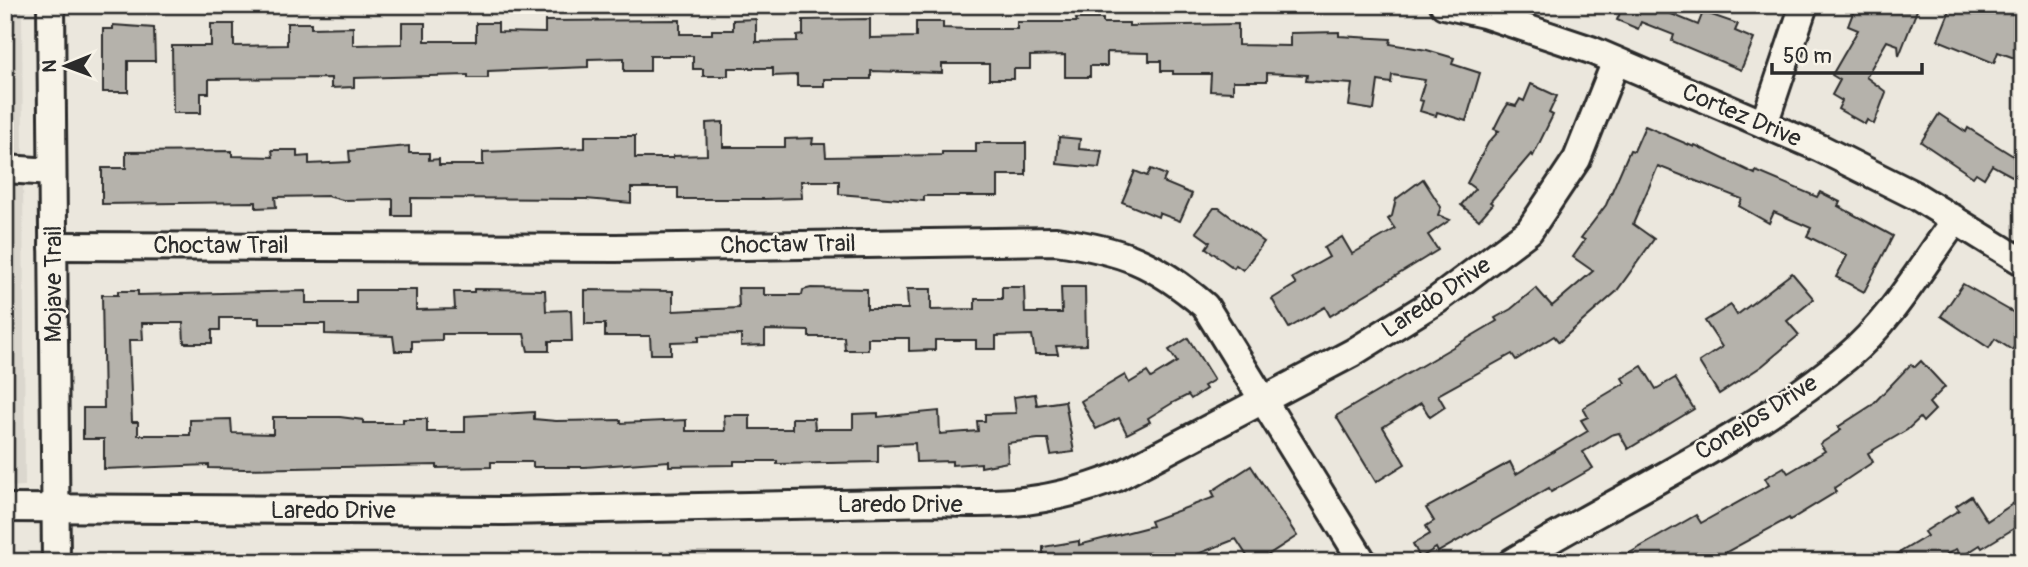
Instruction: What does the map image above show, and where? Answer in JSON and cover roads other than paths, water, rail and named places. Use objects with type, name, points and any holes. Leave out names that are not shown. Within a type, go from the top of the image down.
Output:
[{"type":"street","name":"Mojave Trail","points":[[51,5],[56,562]]},
{"type":"street","name":"Cortez Drive","points":[[1444,5],[1483,14],[1616,61],[1764,124],[1880,178],[1953,218],[2023,262]]},
{"type":"street","points":[[1764,124],[1804,5]]},
{"type":"street","name":"Laredo Drive","points":[[5,508],[504,511],[925,502],[1017,504],[1078,492],[1115,478],[1352,353],[1437,300],[1529,231],[1577,159],[1616,61]]},
{"type":"street","points":[[5,169],[52,172]]},
{"type":"street","name":"Conejos Drive","points":[[1512,562],[1789,400],[1848,356],[1889,313],[1950,228],[1953,218]]},
{"type":"street","name":"Choctaw Trail","points":[[53,246],[617,248],[1056,241],[1108,248],[1147,264],[1181,285],[1205,306],[1363,562]]}]
